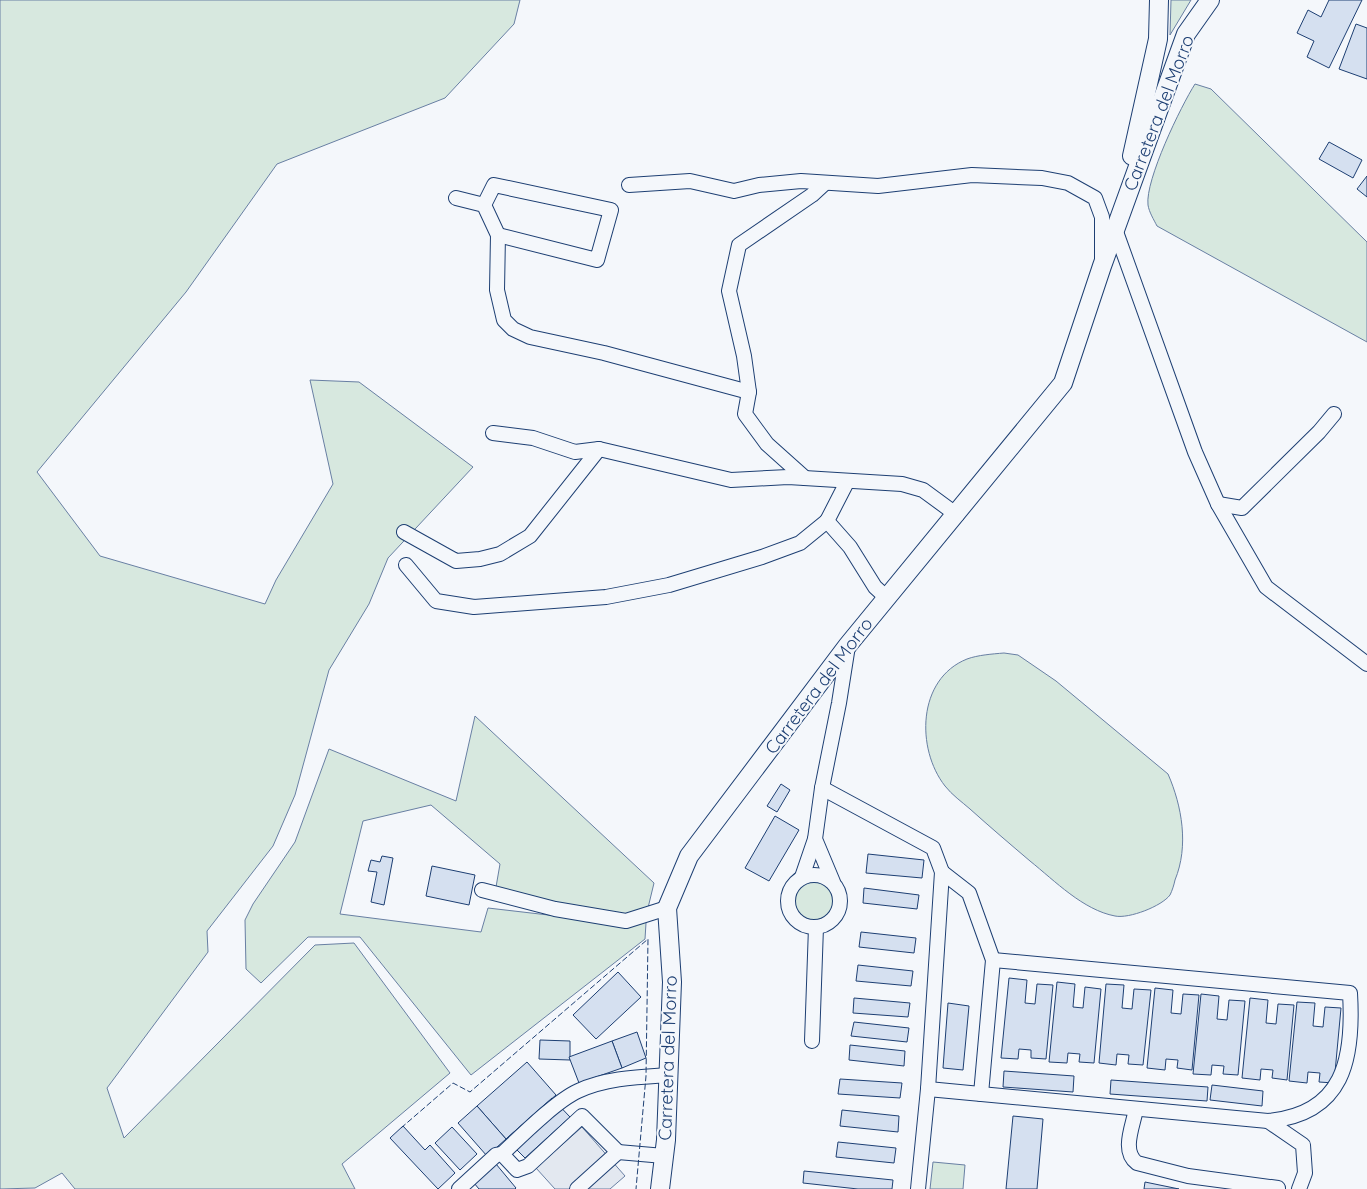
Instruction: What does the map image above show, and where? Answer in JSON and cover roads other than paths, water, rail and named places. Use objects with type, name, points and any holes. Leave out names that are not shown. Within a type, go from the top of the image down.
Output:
[{"type":"main road","name":"Carretera del Morro","points":[[1115,230],[1158,39],[1158,0]]},
{"type":"main road","name":"Carretera del Morro","points":[[660,1189],[664,1156],[672,982],[667,908],[689,856],[848,645],[957,515],[1063,383],[1102,266],[1186,34],[1210,0]]},
{"type":"street","points":[[629,184],[690,181],[734,191],[759,185],[801,181],[878,186],[972,175],[1042,178],[1068,183],[1095,198],[1102,218],[1102,266]]},
{"type":"street","points":[[805,478],[767,444],[745,414],[749,392],[744,356],[729,291],[739,245],[812,196],[825,183]]},
{"type":"street","points":[[484,206],[494,185],[611,210],[598,260],[498,235]]},
{"type":"street","points":[[456,198],[484,206],[498,235],[497,290],[504,320],[513,329],[530,338],[604,353],[749,392]]},
{"type":"street","points":[[1115,230],[1195,452],[1218,504],[1266,587],[1367,664]]},
{"type":"street","points":[[1218,504],[1242,508],[1319,432],[1334,414]]},
{"type":"street","points":[[493,433],[533,438],[575,452],[599,449],[731,480],[788,477],[902,484],[923,490],[957,515]]},
{"type":"street","points":[[404,532],[456,561],[480,559],[500,554],[530,536],[599,449]]},
{"type":"street","points":[[406,565],[436,601],[454,605],[474,607],[606,597],[669,585],[762,557],[800,543],[827,521],[847,482]]},
{"type":"street","points":[[827,521],[850,547],[875,587],[887,598]]},
{"type":"street","points":[[815,839],[840,897],[837,914],[825,925],[816,927],[799,923],[788,908],[790,890],[802,877],[815,839],[822,788],[839,703],[848,645]]},
{"type":"street","points":[[822,788],[933,848],[942,872],[928,1089],[918,1189]]},
{"type":"street","points":[[942,872],[969,894],[992,960],[981,1094]]},
{"type":"street","points":[[802,877],[819,875],[833,882]]},
{"type":"street","points":[[482,890],[555,909],[626,921],[667,908]]},
{"type":"street","points":[[812,1041],[816,927]]},
{"type":"street","points":[[928,1089],[1268,1121],[1288,1119],[1301,1114],[1328,1097],[1339,1083],[1348,1043],[1351,1016],[1350,994],[992,960]]},
{"type":"street","points":[[460,1189],[496,1155],[502,1154],[547,1114],[578,1091],[623,1078],[668,1075]]},
{"type":"street","points":[[1136,1108],[1128,1151],[1130,1158],[1137,1163],[1188,1176],[1278,1188]]},
{"type":"street","points":[[502,1154],[517,1170],[528,1166],[582,1116],[618,1152],[664,1156]]},
{"type":"street","points":[[1268,1121],[1303,1145],[1304,1173],[1299,1189]]},
{"type":"street","points":[[577,1189],[618,1152]]}]
